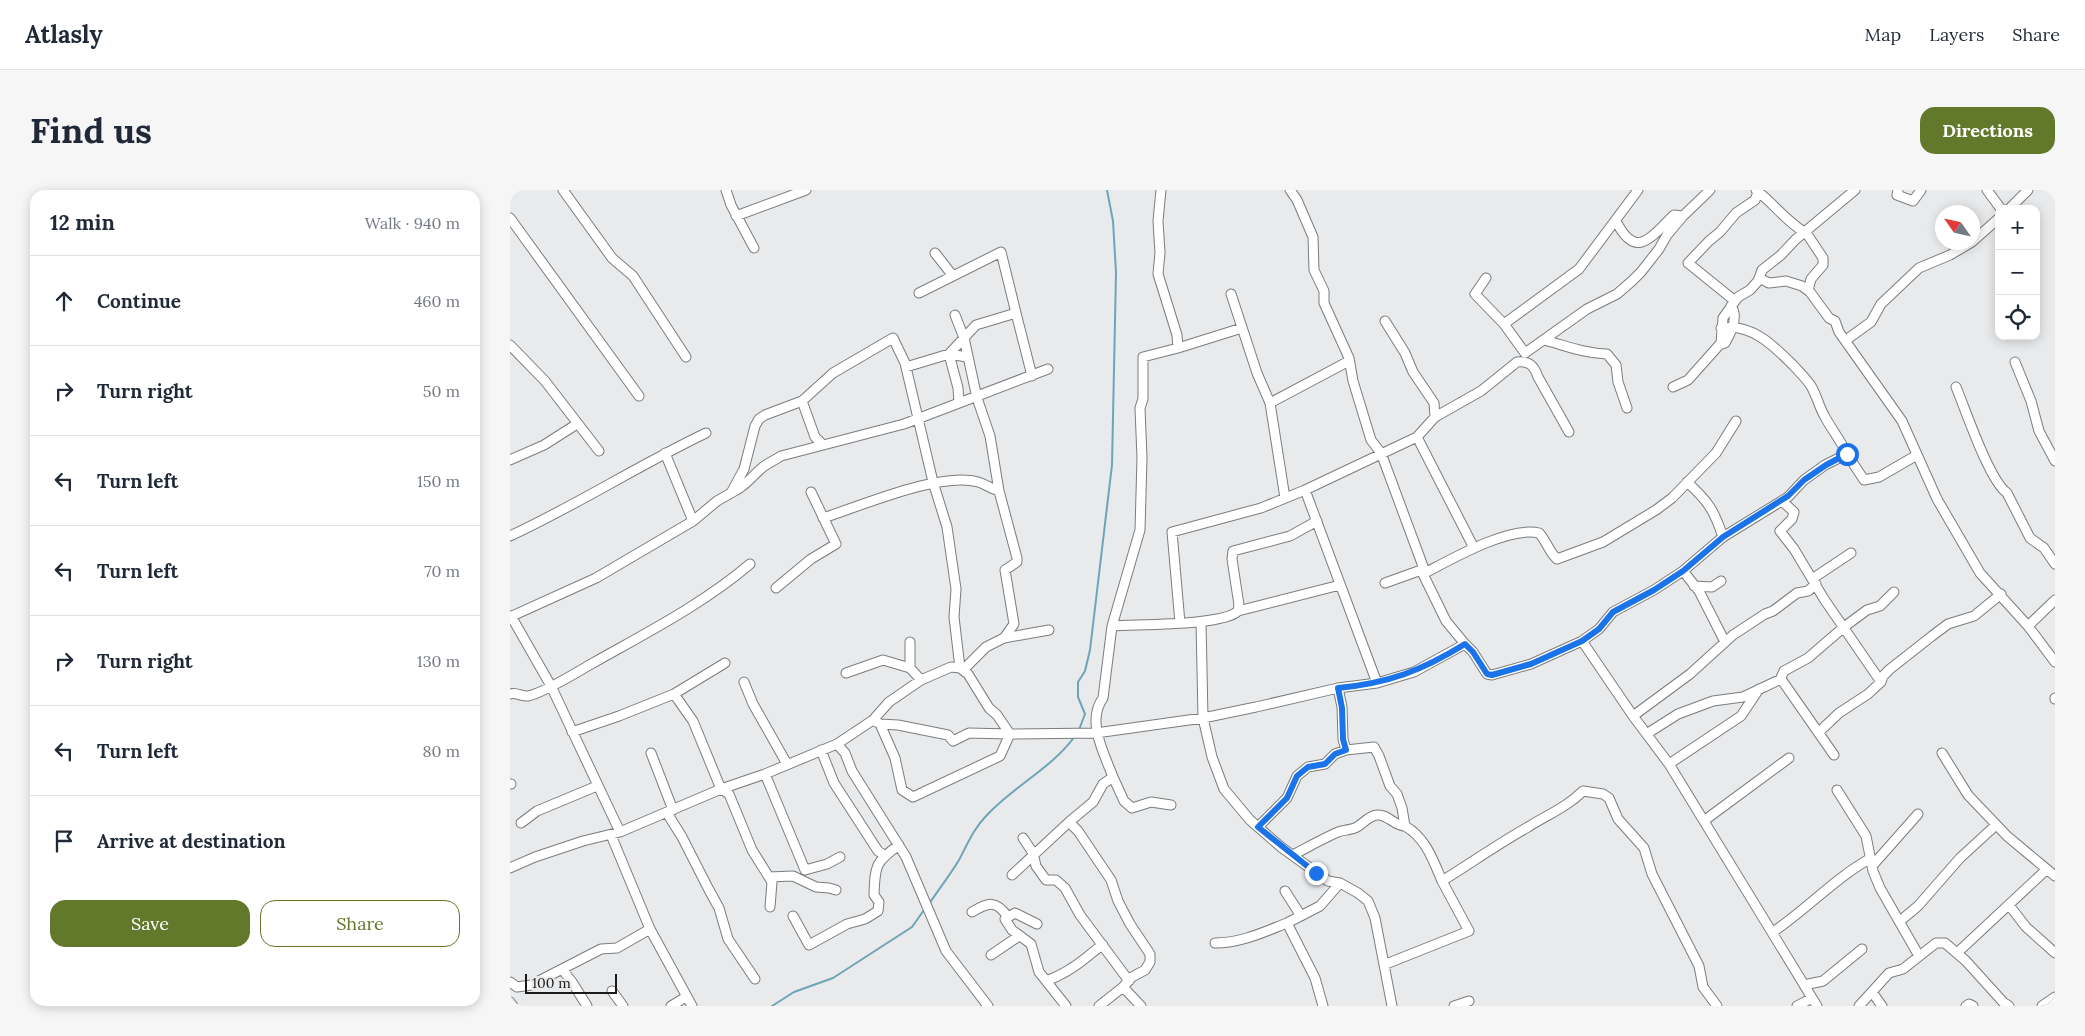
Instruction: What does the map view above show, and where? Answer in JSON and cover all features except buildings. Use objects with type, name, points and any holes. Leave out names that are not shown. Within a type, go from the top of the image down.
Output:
[{"type":"street","points":[[563,190],[612,258],[633,276],[686,357]]},
{"type":"street","points":[[726,190],[736,216],[754,248]]},
{"type":"street","points":[[736,216],[806,190]]},
{"type":"street","points":[[1161,190],[1158,221],[1160,253],[1158,274],[1178,335],[1178,348]]},
{"type":"street","points":[[1290,190],[1297,200],[1314,237],[1314,270],[1324,291],[1324,303],[1349,361],[1352,381],[1371,440],[1381,453],[1423,571],[1446,621],[1473,652],[1487,674],[1492,675],[1531,664],[1582,641],[1599,629],[1613,612],[1654,590],[1683,571],[1723,537],[1782,501],[1804,480],[1847,454]]},
{"type":"street","points":[[1504,324],[1579,269],[1638,190]]},
{"type":"street","points":[[1616,220],[1627,240],[1640,243],[1663,232],[1710,190]]},
{"type":"street","points":[[1718,345],[1725,343],[1732,326],[1733,304],[1712,281],[1688,263],[1720,232],[1736,213],[1755,200],[1757,190],[1767,198],[1781,215],[1805,232],[1823,258],[1823,265],[1811,279],[1808,290]]},
{"type":"street","points":[[1673,387],[1688,380],[1718,345],[1722,336],[1723,318],[1733,304],[1750,290],[1759,278],[1762,270],[1781,256],[1795,240],[1855,190]]},
{"type":"street","points":[[1898,190],[1897,195],[1913,200],[1920,190]]},
{"type":"street","points":[[1986,190],[1998,205]]},
{"type":"street","points":[[2013,205],[2028,190]]},
{"type":"street","points":[[510,218],[639,396]]},
{"type":"street","points":[[1980,235],[1995,222]]},
{"type":"street","points":[[1180,623],[1172,532],[1261,508],[1305,490],[1417,437],[1436,418],[1481,391],[1544,340],[1587,309],[1617,294],[1641,272],[1653,256],[1663,232]]},
{"type":"street","points":[[1640,243],[1653,256]]},
{"type":"street","points":[[1846,340],[1871,322],[1880,304],[1919,268],[1958,250]]},
{"type":"street","points":[[919,293],[1001,252],[1032,376]]},
{"type":"street","points":[[936,253],[953,276]]},
{"type":"street","points":[[1486,278],[1475,294],[1504,324],[1535,369],[1569,432]]},
{"type":"street","points":[[1759,278],[1772,283],[1786,281],[1796,283],[1808,290],[1829,318],[1835,321],[1839,332],[1897,414],[1937,499],[1980,573],[2028,626],[2055,662]]},
{"type":"street","points":[[1232,294],[1257,373],[1270,403],[1285,498]]},
{"type":"street","points":[[949,354],[976,325],[1016,313]]},
{"type":"street","points":[[955,315],[964,338],[977,398],[990,436],[999,491],[1017,558],[1017,562],[1005,570],[1014,624],[1004,638]]},
{"type":"street","points":[[1386,321],[1405,353],[1413,372],[1434,403],[1436,418]]},
{"type":"street","points":[[1721,328],[1732,326],[1767,340],[1809,383],[1820,402],[1824,416],[1864,480],[1879,477],[1917,455]]},
{"type":"street","points":[[1171,805],[1151,802],[1132,808],[1124,801],[1096,733],[1097,706],[1103,698],[1112,626],[1140,530],[1142,458],[1140,408],[1143,399],[1143,357],[1242,328]]},
{"type":"street","points":[[731,493],[744,469],[755,426],[759,419],[802,401],[833,373],[893,338],[906,367],[933,482],[947,527],[956,589],[954,617],[962,669]]},
{"type":"street","points":[[1544,340],[1570,346],[1583,352],[1607,354],[1616,365],[1618,382],[1627,408]]},
{"type":"street","points":[[510,345],[545,381],[599,451]]},
{"type":"street","points":[[949,354],[958,388],[959,403]]},
{"type":"street","points":[[906,367],[949,354],[967,357]]},
{"type":"street","points":[[1270,403],[1349,361]]},
{"type":"street","points":[[2015,362],[2031,401],[2039,431],[2055,461]]},
{"type":"street","points":[[692,1006],[650,929],[597,786],[551,686],[511,616],[596,578],[693,521],[717,501],[744,487],[765,465],[781,456],[918,419],[977,398],[1048,369]]},
{"type":"street","points":[[1956,387],[1992,474],[2001,489],[2006,492],[2030,538],[2044,548],[2055,564]]},
{"type":"street","points":[[802,401],[815,437],[823,446]]},
{"type":"street","points":[[1385,583],[1423,571],[1504,537],[1532,531],[1539,533],[1544,538],[1554,556],[1562,558],[1603,542],[1656,510],[1672,498],[1716,453],[1736,421]]},
{"type":"street","points":[[510,460],[544,445],[577,424]]},
{"type":"street","points":[[510,536],[557,514],[665,453],[706,433]]},
{"type":"street","points":[[812,448],[815,437]]},
{"type":"street","points":[[1417,437],[1474,548]]},
{"type":"street","points":[[665,453],[693,521]]},
{"type":"street","points":[[823,518],[933,482],[960,480],[978,482],[999,491]]},
{"type":"street","points":[[1687,482],[1704,497],[1714,512],[1723,537]]},
{"type":"street","points":[[1305,490],[1377,683]]},
{"type":"street","points":[[776,588],[811,559],[836,544],[811,492]]},
{"type":"street","points":[[1782,501],[1794,512],[1792,519],[1780,531],[1794,549],[1824,599],[1880,682]]},
{"type":"street","points":[[1238,611],[1233,551],[1290,536],[1317,521]]},
{"type":"street","points":[[1633,716],[1690,674],[1733,635],[1797,594],[1808,590],[1814,581],[1851,553]]},
{"type":"street","points":[[510,694],[514,692],[527,696],[551,686],[694,604],[731,580],[750,564]]},
{"type":"street","points":[[1683,571],[1694,586],[1725,642]]},
{"type":"street","points":[[1694,586],[1712,587],[1721,581]]},
{"type":"street","points":[[1112,626],[1201,622],[1234,616],[1238,611],[1340,585]]},
{"type":"street","points":[[1648,733],[1678,714],[1713,701],[1743,697],[1780,680],[1784,672],[1808,658],[1867,610],[1880,606],[1894,592]]},
{"type":"street","points":[[1818,732],[1839,714],[1851,707],[1880,682],[1890,669],[1932,636],[1948,624],[1974,616],[2001,594]]},
{"type":"street","points":[[2028,626],[2055,600]]},
{"type":"street","points":[[1201,622],[1203,718],[1212,757],[1224,789],[1250,820],[1293,855],[1328,881],[1340,883],[1358,893],[1368,902],[1375,918],[1386,964],[1392,1006]]},
{"type":"street","points":[[962,669],[986,647],[1004,638],[1049,630]]},
{"type":"street","points":[[1582,641],[1633,716],[1648,733],[1669,764],[1774,932],[1787,958],[1814,1002],[1797,1006]]},
{"type":"street","points":[[910,642],[910,668]]},
{"type":"street","points":[[876,722],[948,735],[953,740],[969,733],[1096,733],[1203,718],[1338,688],[1377,683],[1414,672],[1465,644]]},
{"type":"street","points":[[846,673],[883,660],[910,668],[921,680]]},
{"type":"street","points":[[572,732],[674,694],[725,664]]},
{"type":"street","points":[[510,868],[534,857],[616,834],[721,789],[765,774],[837,744],[876,722],[889,702],[921,680],[951,667],[962,669],[968,674],[989,708],[997,715],[1010,734]]},
{"type":"street","points":[[1780,680],[1783,680],[1834,755]]},
{"type":"street","points":[[744,682],[753,704],[787,764]]},
{"type":"street","points":[[1338,688],[1342,708],[1343,739],[1346,750]]},
{"type":"street","points":[[1669,764],[1741,716],[1759,689]]},
{"type":"street","points":[[674,694],[693,721],[721,789],[728,794],[752,850],[772,882],[770,907]]},
{"type":"street","points":[[876,722],[896,758],[902,790],[914,797],[1000,756],[1010,734]]},
{"type":"street","points":[[837,744],[845,753],[852,771],[899,845],[924,896],[946,951],[988,1006]]},
{"type":"street","points":[[1258,827],[1287,798],[1297,776],[1308,767],[1325,764],[1335,754],[1346,750],[1374,747],[1390,786],[1397,794],[1405,826]]},
{"type":"street","points":[[821,750],[834,783],[878,851],[884,855]]},
{"type":"street","points":[[651,753],[670,811],[708,888],[714,895],[728,939],[755,979]]},
{"type":"street","points":[[1942,754],[1968,795],[1996,825],[2055,876]]},
{"type":"street","points":[[1705,820],[1789,758]]},
{"type":"street","points":[[765,774],[805,870],[827,864],[840,857]]},
{"type":"street","points":[[1012,875],[1093,802],[1103,784],[1113,777]]},
{"type":"street","points":[[521,823],[536,811],[597,786]]},
{"type":"street","points":[[1837,790],[1866,836],[1880,888],[1919,956]]},
{"type":"street","points":[[1442,881],[1472,860],[1555,813],[1584,791],[1603,794],[1609,798],[1618,819],[1644,848],[1652,874],[1699,966],[1703,987],[1717,1006]]},
{"type":"street","points":[[1774,932],[1797,916],[1854,868],[1872,862],[1918,814]]},
{"type":"street","points":[[1293,855],[1323,838],[1354,828],[1368,817],[1377,815],[1388,817],[1400,826],[1405,826],[1415,832],[1426,847],[1469,932],[1386,964]]},
{"type":"street","points":[[1069,822],[1111,880],[1118,901],[1130,924],[1150,954],[1150,962],[1144,970],[1132,976],[1126,984],[1100,1006]]},
{"type":"street","points":[[1900,921],[1918,906],[1960,858],[1996,825]]},
{"type":"street","points":[[1023,838],[1034,856],[1036,866],[1046,880],[1056,880],[1065,888],[1080,915],[1103,946],[1141,1006]]},
{"type":"street","points":[[793,916],[809,945],[847,924],[865,919],[878,911],[879,902],[874,895],[874,873],[884,855],[899,845]]},
{"type":"street","points":[[1957,953],[2046,870]]},
{"type":"street","points":[[769,877],[793,876],[816,887],[836,890]]},
{"type":"street","points":[[1215,944],[1229,943],[1288,923],[1320,906],[1340,883]]},
{"type":"street","points":[[1285,891],[1301,916]]},
{"type":"street","points":[[972,912],[984,905],[993,903],[1002,909],[1008,917]]},
{"type":"street","points":[[2009,905],[2026,927],[2055,952]]},
{"type":"street","points":[[1037,924],[1015,913],[1005,919],[1012,930],[1031,944],[1039,972],[1066,1006]]},
{"type":"street","points":[[1288,923],[1315,978],[1323,1006]]},
{"type":"street","points":[[510,982],[517,987],[531,985],[601,949],[617,948],[650,929]]},
{"type":"street","points":[[991,955],[1020,936]]},
{"type":"street","points":[[1859,1006],[1889,973],[1903,969],[1936,944],[1945,943],[2009,1006]]},
{"type":"street","points":[[1046,981],[1056,978],[1086,958],[1095,949],[1103,946]]},
{"type":"street","points":[[1804,985],[1823,981],[1862,949]]},
{"type":"street","points":[[562,969],[586,1006]]},
{"type":"street","points":[[612,991],[623,1006]]},
{"type":"street","points":[[1872,992],[1882,1006]]},
{"type":"street","points":[[671,1006],[686,997]]},
{"type":"street","points":[[2042,1006],[2055,997]]},
{"type":"street","points":[[1454,1006],[1469,1001]]},
{"type":"street","points":[[510,1002],[513,1006]]},
{"type":"street","points":[[1966,1006],[1970,1004],[1973,1006]]},
{"type":"waterway","points":[[1079,730],[1085,714],[1078,697],[1078,682],[1085,671],[1090,650],[1112,465],[1116,273],[1113,221],[1107,190]]},
{"type":"waterway","points":[[929,904],[956,866],[982,820],[1009,795],[1055,758],[1075,736]]},
{"type":"waterway","points":[[772,1006],[794,992],[833,978],[912,927],[924,910]]},
{"type":"route","points":[[1316,873],[1258,827],[1287,798],[1297,776],[1308,767],[1325,764],[1335,754],[1346,750],[1343,739],[1342,708],[1338,688],[1377,683],[1414,672],[1465,644],[1473,652],[1482,669],[1487,674],[1492,675],[1531,664],[1582,641],[1599,629],[1613,612],[1654,590],[1683,571],[1723,537],[1788,496],[1804,480],[1826,465],[1847,454]]}]
